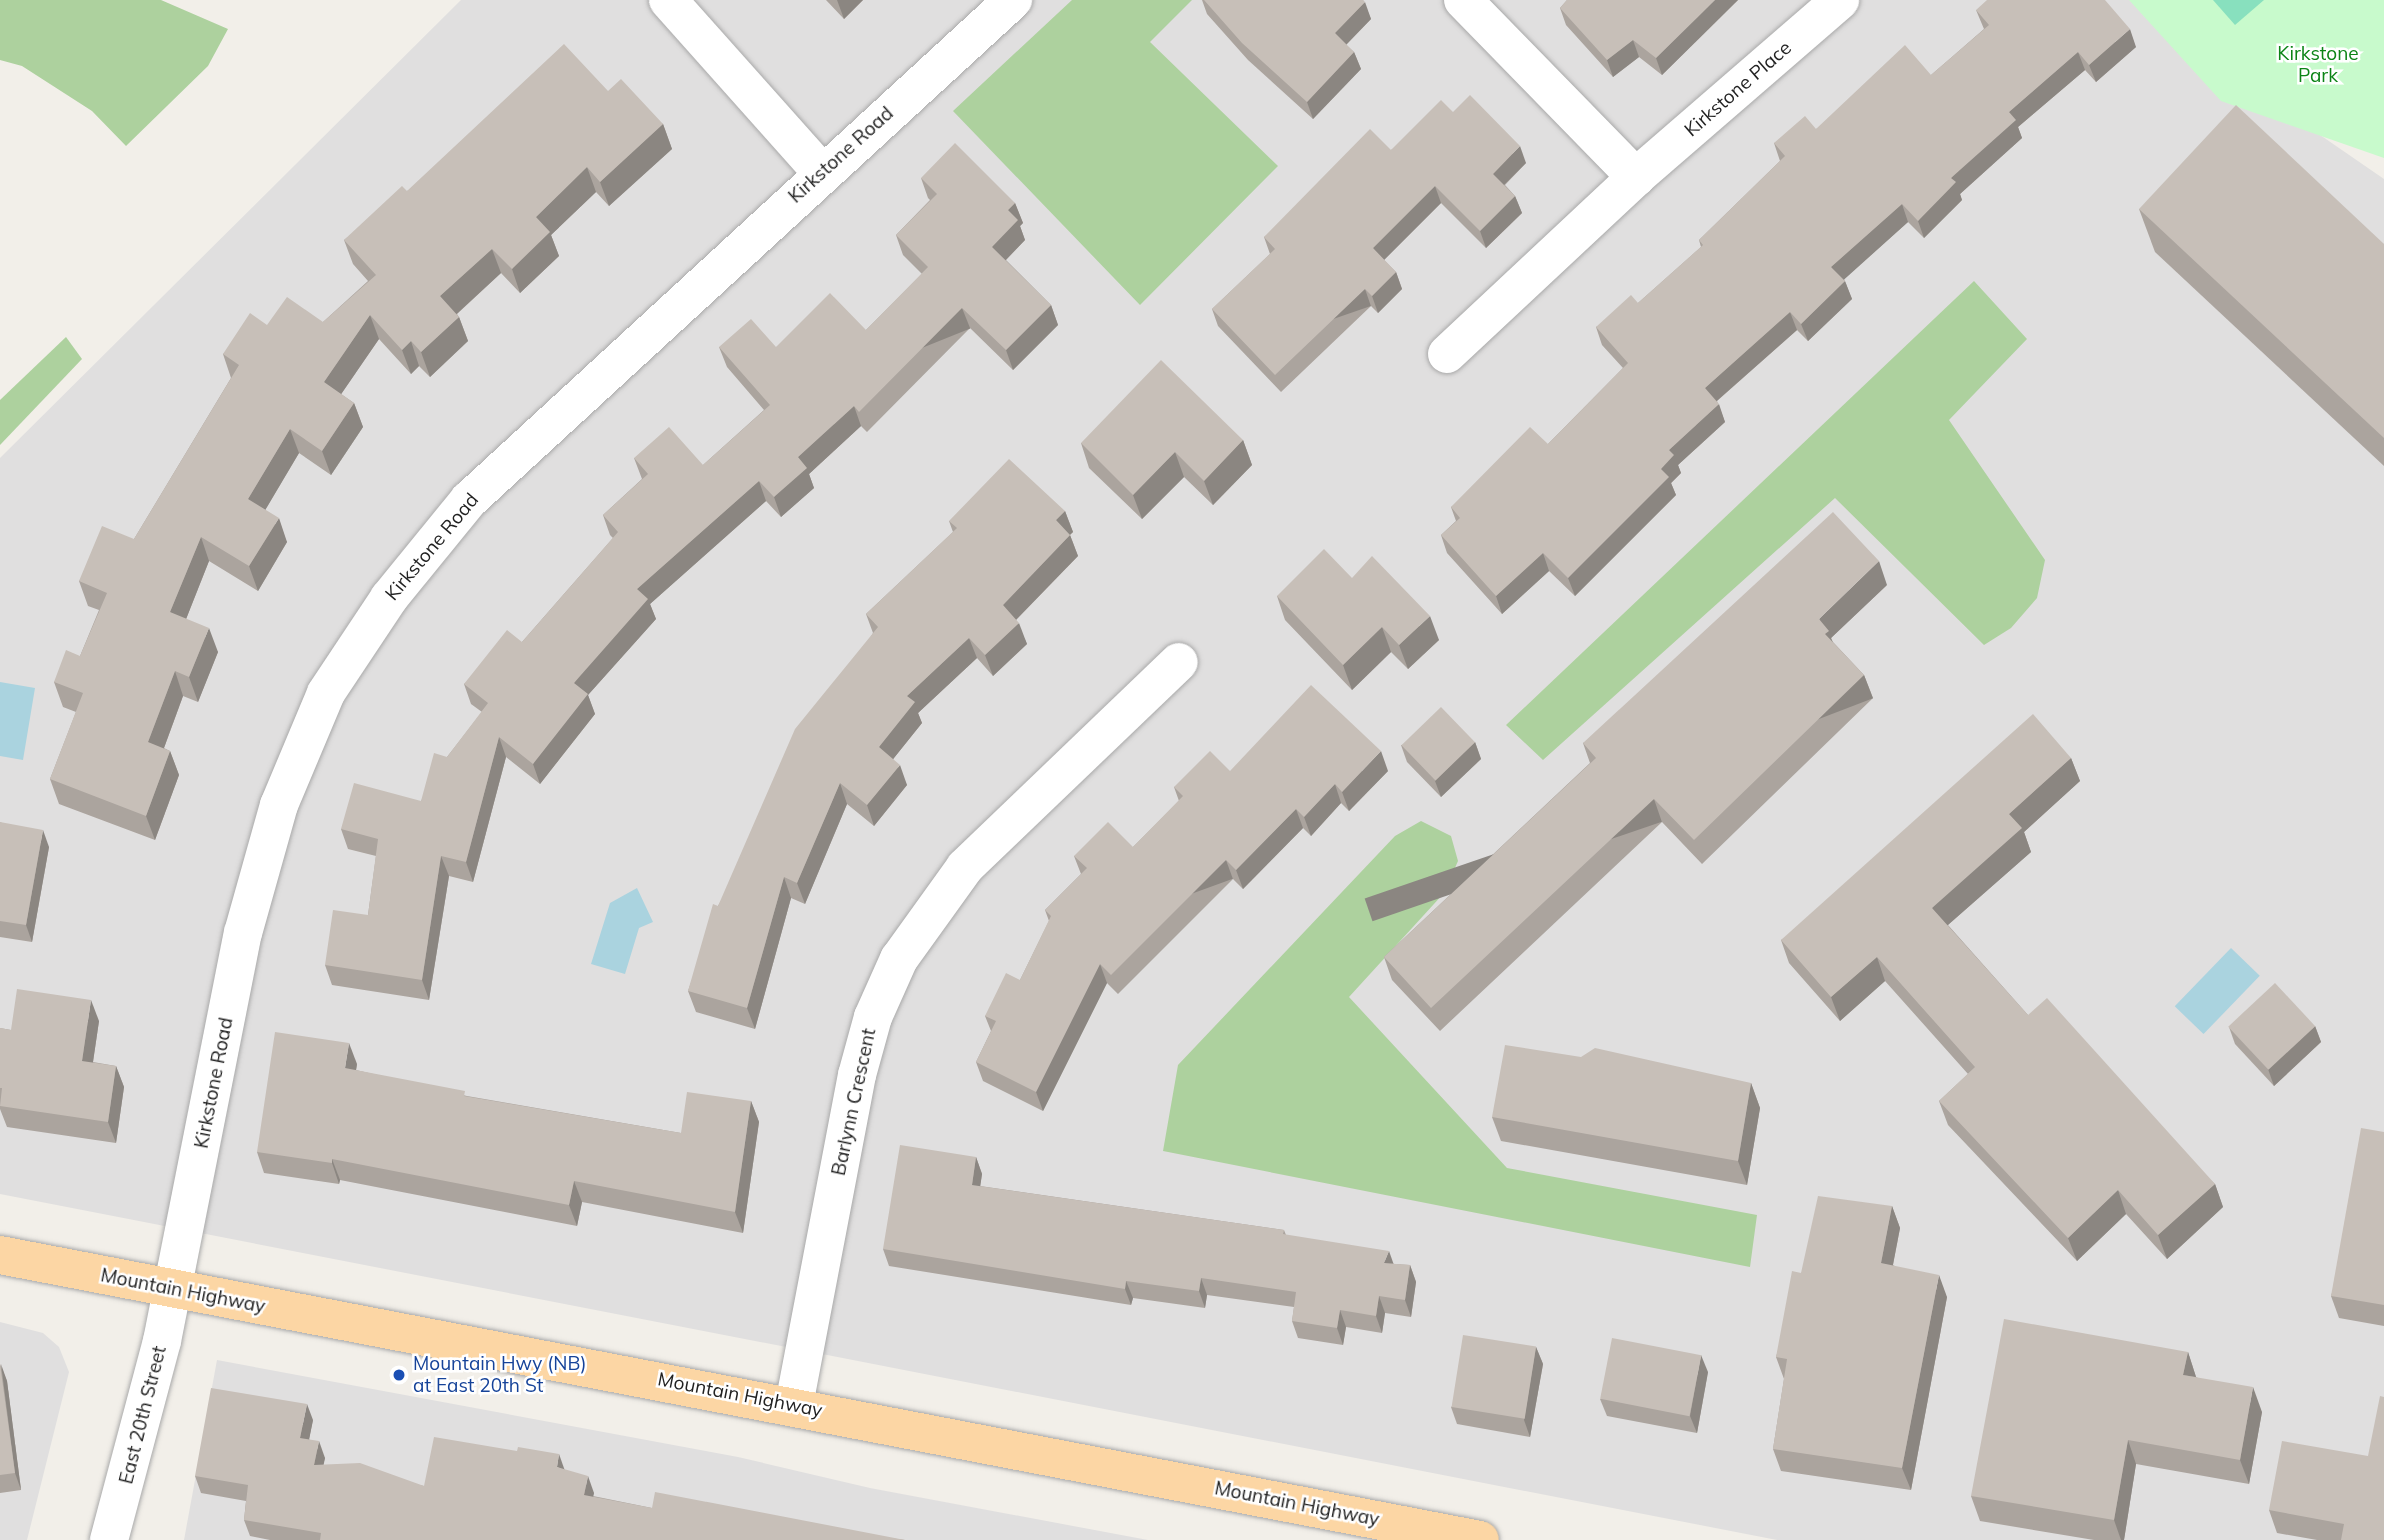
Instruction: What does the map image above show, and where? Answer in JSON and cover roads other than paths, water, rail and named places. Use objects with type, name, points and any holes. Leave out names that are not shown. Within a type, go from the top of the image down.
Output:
[{"type":"main road","name":"Mountain Highway","points":[[0,1255],[794,1405],[1480,1540]]},
{"type":"street","points":[[668,0],[821,172]]},
{"type":"street","name":"Kirkstone Road","points":[[173,1289],[243,933],[279,805],[326,693],[389,598],[469,499],[821,172],[1013,0]]},
{"type":"street","points":[[1464,0],[1636,177]]},
{"type":"street","name":"Kirkstone Place","points":[[1447,354],[1636,177],[1840,0]]},
{"type":"street","name":"Barlynn Crescent","points":[[794,1405],[857,1075],[873,1017],[899,958],[965,867],[1180,662]]},
{"type":"street","name":"East 20th Street","points":[[109,1540],[135,1454],[173,1289]]},
{"type":"water","points":[[0,682],[35,688],[23,760],[0,756]]},
{"type":"water","points":[[637,888],[653,922],[639,928],[625,974],[591,964],[610,903]]},
{"type":"water","points":[[2231,948],[2260,976],[2204,1034],[2175,1006]]},
{"type":"place","name":"Mountain Hwy (NB) at East 20th St","points":[[399,1375]]},
{"type":"park label","name":"Kirkstone Park","points":[[2318,65]]}]
